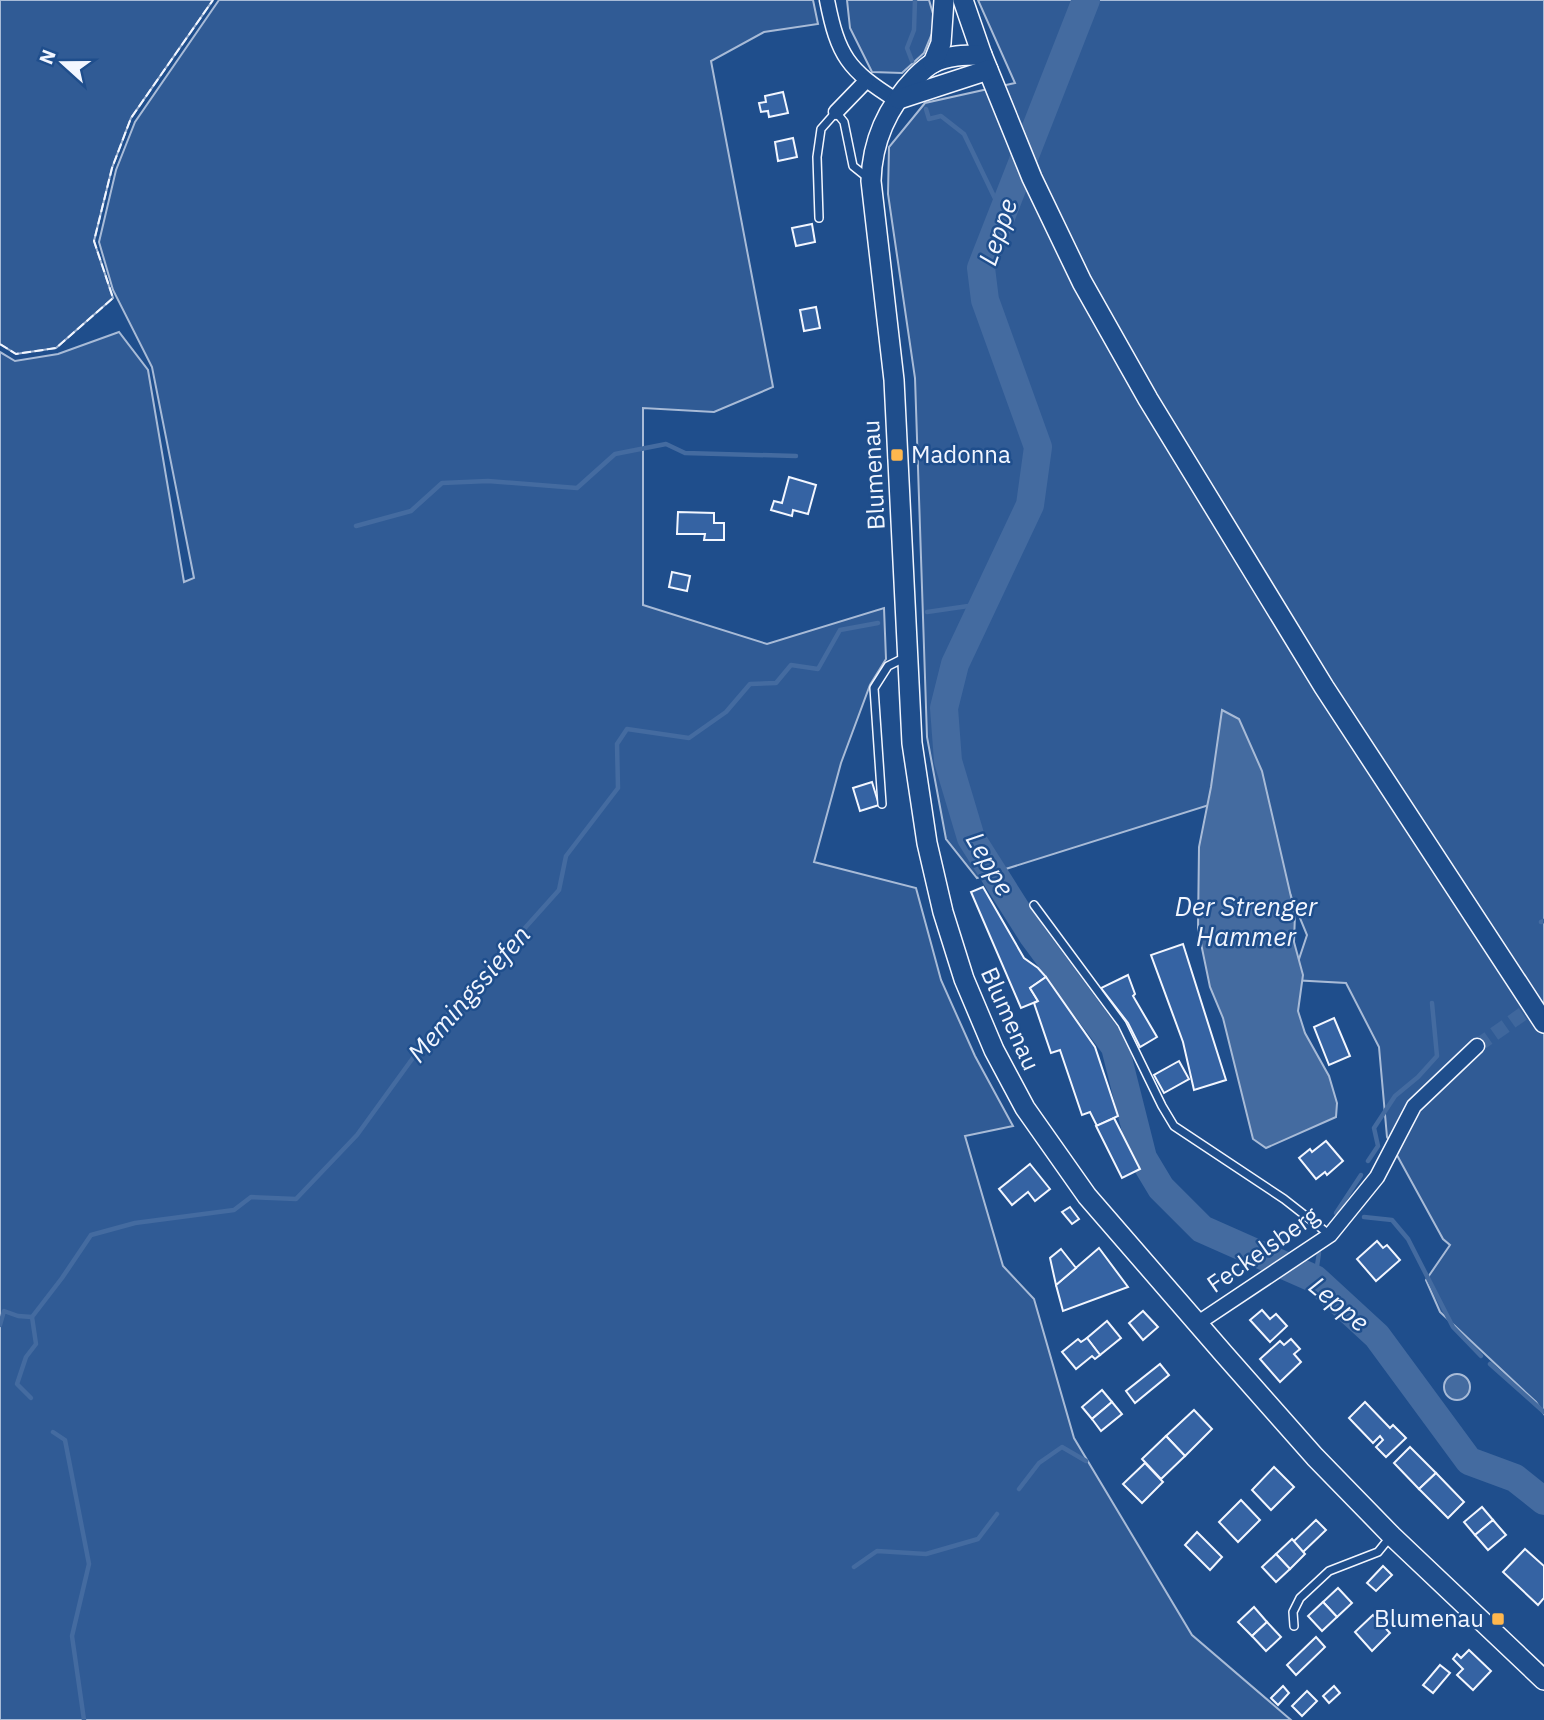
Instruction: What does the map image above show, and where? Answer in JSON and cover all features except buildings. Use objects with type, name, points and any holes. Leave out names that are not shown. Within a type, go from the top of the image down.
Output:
[{"type":"main road","points":[[933,62],[941,43],[944,0]]},
{"type":"main road","points":[[963,0],[985,63],[1032,178],[1082,282],[1212,506],[1324,687],[1544,1023]]},
{"type":"main road","points":[[933,62],[962,55],[985,63]]},
{"type":"main road","name":"Blumenau","points":[[933,62],[896,100],[878,137],[872,159],[871,181],[894,380],[912,743],[927,843],[943,912],[964,979],[993,1050],[1025,1108],[1087,1196],[1315,1457],[1392,1536],[1544,1680]]},
{"type":"main road","points":[[896,100],[985,63]]},
{"type":"street","points":[[827,0],[833,32],[845,60],[866,81],[896,100]]},
{"type":"street","points":[[836,112],[866,81]]},
{"type":"street","name":"Feckelsberg","points":[[1198,1323],[1330,1235],[1377,1177],[1414,1106],[1477,1046]]},
{"type":"lane","points":[[820,218],[817,157],[821,129],[836,112],[844,122],[853,166],[871,181]]},
{"type":"lane","points":[[882,804],[874,688],[888,666],[906,657]]},
{"type":"lane","points":[[1034,905],[1122,1024],[1174,1126],[1284,1199],[1330,1235]]},
{"type":"lane","points":[[1294,1626],[1293,1612],[1300,1598],[1329,1571],[1378,1552],[1392,1536]]},
{"type":"shaded area","points":[[0,0],[213,0],[131,118],[112,168],[94,241],[113,298],[56,348],[16,354],[0,344]]},
{"type":"shaded area","points":[[219,0],[813,0],[818,24],[764,32],[711,61],[773,387],[714,412],[643,408],[643,605],[767,644],[884,608],[886,659],[870,685],[841,763],[814,862],[916,888],[941,980],[975,1056],[1013,1126],[965,1136],[1003,1266],[1034,1299],[1074,1438],[1192,1635],[1291,1720],[0,1720],[0,352],[15,361],[58,354],[119,332],[148,370],[184,582],[194,578],[152,367],[113,290],[99,242],[116,170],[135,122]]},
{"type":"shaded area","points":[[847,0],[929,0],[936,24],[924,53],[902,73],[872,72],[850,28]]},
{"type":"shaded area","points":[[978,0],[1544,0],[1544,1414],[1536,1402],[1440,1312],[1426,1280],[1450,1245],[1443,1239],[1387,1137],[1379,1047],[1346,983],[1292,980],[1307,935],[1262,826],[1212,804],[977,878],[946,839],[927,737],[915,378],[888,194],[889,147],[925,103],[1015,83]]},
{"type":"water","name":"Der Strenger Hammer","points":[[1222,710],[1239,719],[1262,771],[1295,914],[1294,942],[1303,975],[1298,1011],[1305,1033],[1329,1076],[1337,1103],[1336,1117],[1266,1148],[1253,1139],[1223,1018],[1210,987],[1198,929],[1199,847]]},
{"type":"water","points":[[1457,1374],[1466,1378],[1470,1387],[1466,1396],[1457,1400],[1448,1396],[1444,1387],[1448,1378]]},
{"type":"waterway","points":[[912,61],[907,48],[914,30],[915,0]]},
{"type":"waterway","name":"Leppe","points":[[1086,0],[981,268],[985,300],[1038,447],[1030,505],[955,664],[944,708],[948,761],[971,838],[1033,936],[1115,1047],[1143,1158],[1161,1188],[1202,1229],[1315,1279],[1377,1336],[1469,1461],[1515,1478],[1544,1501]]},
{"type":"waterway","points":[[926,109],[929,119],[941,116],[964,134],[1002,213]]},
{"type":"waterway","points":[[356,526],[411,511],[442,483],[488,481],[577,488],[615,454],[666,444],[685,453],[796,456]]},
{"type":"waterway","name":"Memingssiefen","points":[[927,612],[982,604]]},
{"type":"waterway","name":"Memingssiefen","points":[[0,1325],[4,1311],[32,1317],[91,1235],[135,1223],[234,1210],[251,1197],[296,1199],[357,1135],[431,1033],[559,890],[566,856],[618,788],[617,744],[627,729],[689,738],[726,712],[750,684],[776,683],[791,665],[818,669],[840,630],[878,623]]},
{"type":"waterway","points":[[1368,1161],[1378,1146],[1374,1128],[1395,1096],[1418,1077],[1437,1056],[1432,1003]]},
{"type":"waterway","points":[[1336,1213],[1361,1175]]},
{"type":"waterway","points":[[1364,1217],[1392,1220],[1408,1239],[1453,1327],[1481,1356]]},
{"type":"waterway","points":[[1315,1279],[1319,1253]]},
{"type":"waterway","points":[[31,1398],[17,1384],[26,1357],[36,1344],[32,1317]]},
{"type":"waterway","points":[[1490,1364],[1544,1412]]},
{"type":"waterway","points":[[53,1432],[65,1440],[89,1564],[72,1636],[84,1720]]},
{"type":"waterway","points":[[1019,1489],[1039,1463],[1062,1447],[1086,1461]]},
{"type":"waterway","points":[[854,1567],[877,1551],[926,1554],[978,1539],[997,1514]]},
{"type":"tunnel","points":[[1477,1046],[1544,999]]},
{"type":"fence","points":[[0,344],[16,354],[56,348],[113,298],[94,241],[112,168],[131,118],[213,0]]},
{"type":"place","name":"Madonna","points":[[897,455]]},
{"type":"place","name":"Blumenau","points":[[1498,1619]]}]
